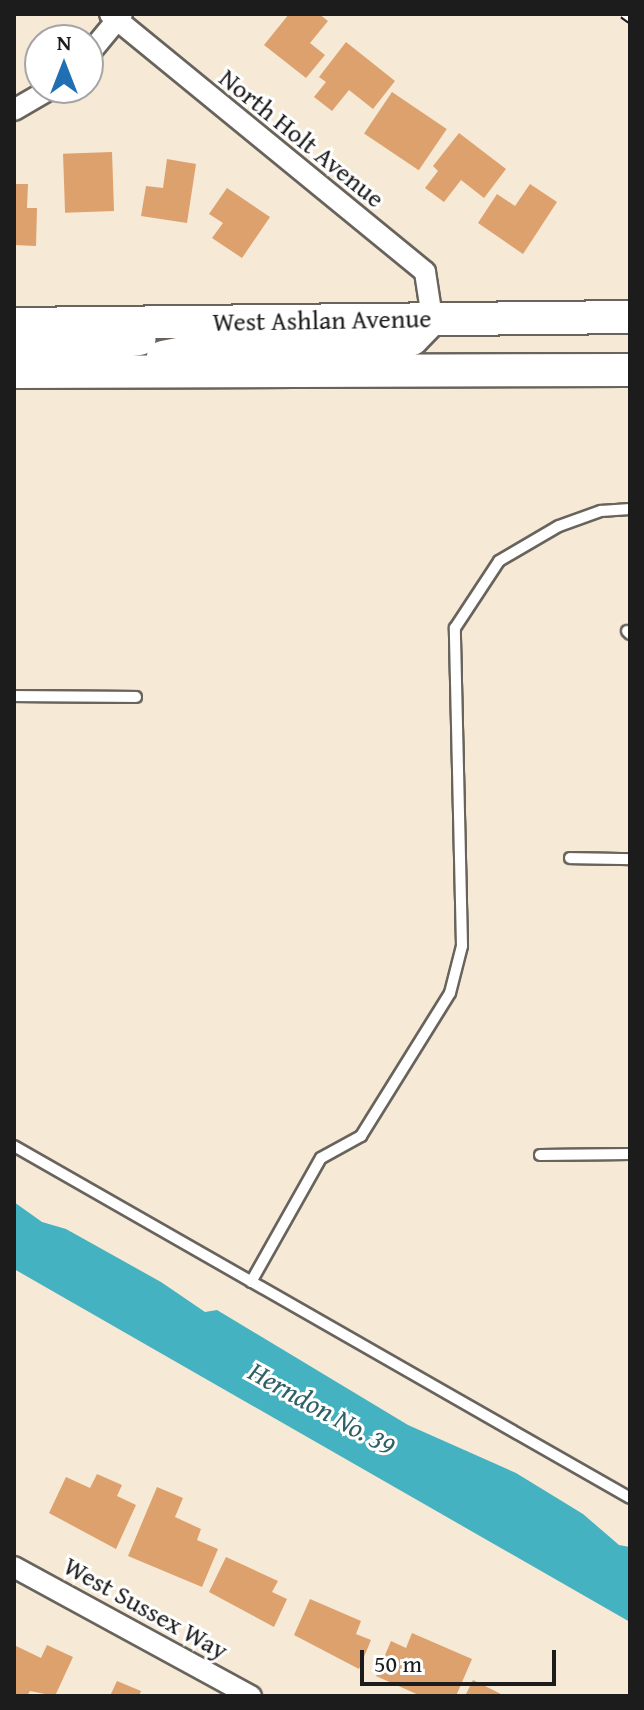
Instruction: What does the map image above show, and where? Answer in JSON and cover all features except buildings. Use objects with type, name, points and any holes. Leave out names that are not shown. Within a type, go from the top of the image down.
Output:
[{"type":"main road","name":"West Ashlan Avenue","points":[[14,324],[630,317]]},
{"type":"main road","points":[[91,371],[208,348],[397,345],[419,334],[432,318]]},
{"type":"main road","points":[[14,347],[92,346],[237,322]]},
{"type":"main road","name":"West Ashlan Avenue","points":[[14,372],[630,370]]},
{"type":"street","points":[[104,33],[117,16]]},
{"type":"street","name":"North Holt Avenue","points":[[117,16],[425,272],[432,318]]},
{"type":"street","name":"West Sussex Way","points":[[15,1567],[251,1696]]},
{"type":"lane","points":[[251,1282],[321,1158],[361,1136],[450,993],[462,946],[455,628],[499,561],[559,526],[601,511],[630,509]]},
{"type":"lane","points":[[14,696],[136,697]]},
{"type":"lane","points":[[570,858],[630,859]]},
{"type":"lane","points":[[14,1146],[630,1498]]},
{"type":"lane","points":[[540,1155],[630,1154]]},
{"type":"water","name":"Herndon No. 39","points":[[14,1202],[42,1222],[66,1229],[161,1282],[205,1312],[217,1310],[408,1425],[516,1473],[583,1514],[619,1545],[630,1547],[630,1622],[14,1269]]},
{"type":"railway","points":[[623,14],[630,19]]}]
